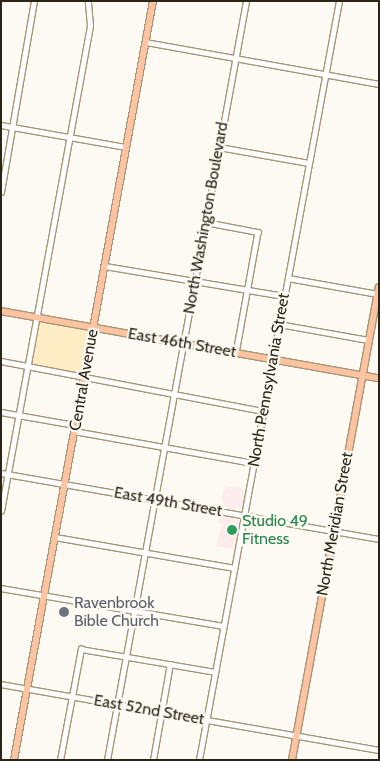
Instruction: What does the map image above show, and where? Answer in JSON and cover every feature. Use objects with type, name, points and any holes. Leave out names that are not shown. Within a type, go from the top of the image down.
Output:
[{"type":"main road","name":"Central Avenue","points":[[14,760],[153,1]]},
{"type":"main road","name":"North Meridian Street","points":[[292,760],[378,291]]},
{"type":"main road","name":"East 46th Street","points":[[1,311],[379,378]]},
{"type":"street","points":[[1,192],[34,1]]},
{"type":"street","points":[[88,1],[90,7]]},
{"type":"street","points":[[1,511],[70,137],[90,7],[94,1]]},
{"type":"street","name":"North Washington Boulevard","points":[[107,760],[246,1]]},
{"type":"street","name":"North Pennsylvania Street","points":[[199,760],[339,1]]},
{"type":"street","points":[[146,42],[379,84]]},
{"type":"street","points":[[1,125],[126,147]]},
{"type":"street","points":[[219,147],[309,163]]},
{"type":"street","points":[[205,222],[258,232],[236,352]]},
{"type":"street","points":[[104,266],[284,296]]},
{"type":"street","points":[[288,278],[378,291]]},
{"type":"street","points":[[279,324],[369,340]]},
{"type":"street","points":[[1,361],[84,379],[263,411]]},
{"type":"street","points":[[1,412],[164,447],[254,462]]},
{"type":"street","name":"East 49th Street","points":[[1,473],[379,539]]},
{"type":"street","points":[[55,537],[234,568]]},
{"type":"street","points":[[1,588],[224,626]]},
{"type":"street","points":[[60,760],[81,649],[216,672]]},
{"type":"street","points":[[153,760],[170,664]]},
{"type":"street","name":"East 52nd Street","points":[[1,684],[379,750]]},
{"type":"shaded area","points":[[40,321],[89,330],[81,374],[32,365]]},
{"type":"shaded area","points":[[234,486],[242,490],[246,498],[242,506],[234,510],[226,506],[222,498],[226,490]]},
{"type":"shaded area","points":[[219,515],[239,518],[234,549],[216,546],[222,524],[218,523]]},
{"type":"place","name":"Studio 49 Fitness","points":[[232,530]]},
{"type":"place","name":"Ravenbrook Bible Church","points":[[64,612]]}]
